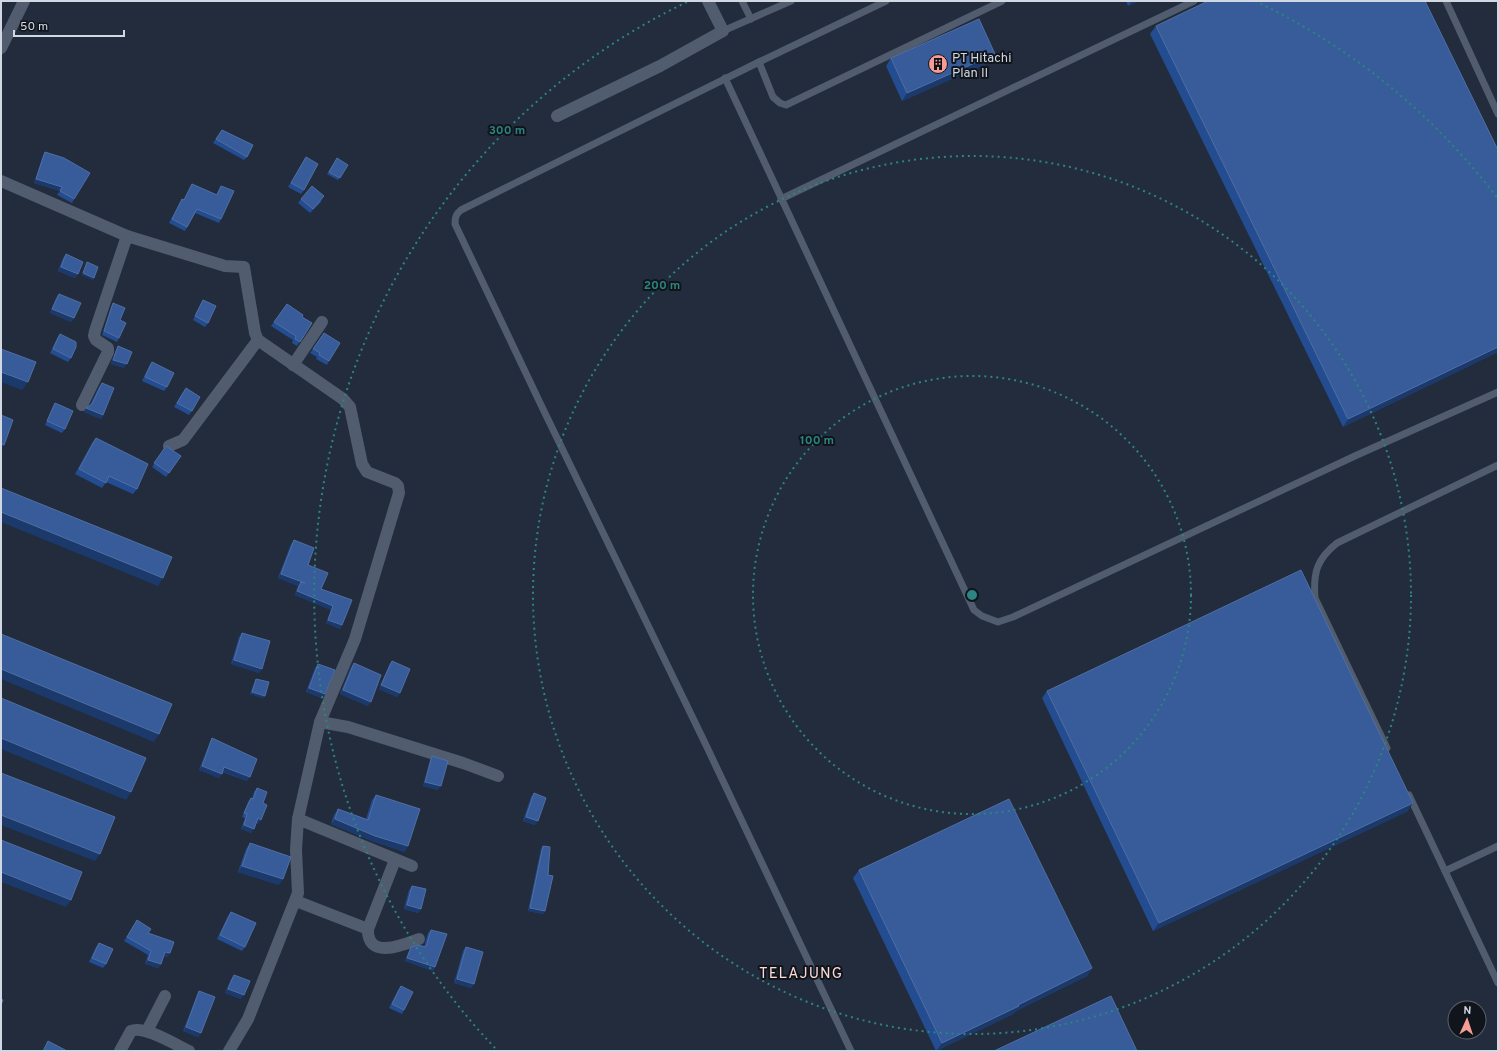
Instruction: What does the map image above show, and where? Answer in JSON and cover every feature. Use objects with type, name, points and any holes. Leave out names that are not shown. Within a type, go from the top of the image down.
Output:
[{"type":"street","points":[[1,48],[24,1]]},
{"type":"street","points":[[557,116],[660,66],[723,31],[708,1]]},
{"type":"street","points":[[1,181],[127,236],[225,266],[244,267],[255,333],[258,340],[343,399],[350,408],[362,464],[367,472],[395,483],[398,486],[398,493],[355,639],[320,722],[298,819],[296,850],[298,893],[296,901],[248,1019],[229,1051]]},
{"type":"street","points":[[82,405],[108,352],[108,348],[96,340],[94,331],[127,236]]},
{"type":"street","points":[[294,365],[322,322]]},
{"type":"street","points":[[169,446],[183,440],[258,340]]},
{"type":"street","points":[[320,722],[337,724],[355,729],[463,763],[498,776]]},
{"type":"street","points":[[298,819],[412,866]]},
{"type":"street","points":[[395,860],[368,929],[369,940],[372,944],[385,949],[400,947],[419,939]]},
{"type":"street","points":[[296,901],[368,929]]},
{"type":"street","points":[[147,1032],[165,996]]},
{"type":"street","points":[[120,1051],[130,1031],[135,1029],[147,1032],[189,1051]]},
{"type":"lane","points":[[742,1],[751,19]]},
{"type":"lane","points":[[723,31],[791,1]]},
{"type":"lane","points":[[851,1051],[705,743],[545,414],[455,224],[455,217],[461,210],[725,78],[886,1]]},
{"type":"lane","points":[[759,62],[773,97],[780,103],[786,105],[1002,1]]},
{"type":"lane","points":[[781,199],[1194,1]]},
{"type":"lane","points":[[1446,1],[1498,114]]},
{"type":"lane","points":[[725,78],[974,610],[982,616],[998,622],[1013,617],[1357,455],[1498,392]]},
{"type":"lane","points":[[1391,756],[1316,598],[1314,580],[1318,565],[1326,552],[1337,542],[1498,466]]},
{"type":"lane","points":[[1404,785],[1498,983]]},
{"type":"lane","points":[[1445,871],[1498,846]]},
{"type":"building","points":[[1208,1],[1425,1],[1498,150],[1498,347],[1348,419],[1156,26]]},
{"type":"building","name":"PT Hitachi Plan II","points":[[979,19],[995,54],[907,93],[891,58]]},
{"type":"building","points":[[222,130],[253,145],[247,157],[216,139]]},
{"type":"building","points":[[45,152],[64,158],[90,173],[74,199],[60,191],[62,187],[36,179]]},
{"type":"building","points":[[306,157],[318,164],[304,190],[291,183]]},
{"type":"building","points":[[337,158],[348,165],[340,178],[329,172]]},
{"type":"building","points":[[192,184],[217,195],[221,186],[234,191],[221,219],[197,209],[187,227],[172,219],[182,199],[184,200]]},
{"type":"building","points":[[312,186],[324,196],[313,209],[301,199]]},
{"type":"building","points":[[66,254],[83,262],[78,274],[61,267]]},
{"type":"building","points":[[87,262],[98,267],[94,278],[83,273]]},
{"type":"building","points":[[59,294],[81,303],[74,318],[52,309]]},
{"type":"building","points":[[203,300],[216,306],[208,323],[195,316]]},
{"type":"building","points":[[113,303],[125,308],[120,320],[126,323],[119,338],[104,331]]},
{"type":"building","points":[[287,304],[303,315],[302,317],[312,323],[300,342],[295,339],[296,336],[274,322]]},
{"type":"building","points":[[324,333],[340,343],[329,361],[313,349]]},
{"type":"building","points":[[60,334],[76,342],[76,347],[71,358],[53,349]]},
{"type":"building","points":[[118,346],[132,352],[127,364],[113,360]]},
{"type":"building","points":[[1,349],[36,362],[28,382],[1,372]]},
{"type":"building","points":[[152,362],[174,373],[167,387],[145,377]]},
{"type":"building","points":[[102,383],[114,388],[103,415],[86,408],[92,404]]},
{"type":"building","points":[[186,388],[200,397],[192,411],[177,403]]},
{"type":"building","points":[[55,403],[73,411],[65,429],[47,421]]},
{"type":"building","points":[[1,415],[13,420],[4,445],[1,444]]},
{"type":"building","points":[[96,438],[148,464],[137,489],[109,476],[106,483],[79,469]]},
{"type":"building","points":[[166,446],[181,456],[169,473],[154,463]]},
{"type":"building","points":[[1,488],[172,557],[163,578],[1,512]]},
{"type":"building","points":[[294,540],[314,548],[308,565],[328,573],[321,589],[352,600],[342,625],[328,620],[333,606],[297,591],[301,582],[305,583],[281,574]]},
{"type":"building","points":[[1301,570],[1413,803],[1159,923],[1047,691]]},
{"type":"building","points":[[242,633],[270,641],[262,669],[234,660]]},
{"type":"building","points":[[1,634],[172,704],[159,734],[1,669]]},
{"type":"building","points":[[392,661],[410,669],[400,693],[381,685]]},
{"type":"building","points":[[354,663],[381,675],[371,702],[343,690]]},
{"type":"building","points":[[318,664],[335,670],[325,694],[309,688]]},
{"type":"building","points":[[256,679],[269,682],[265,696],[252,692]]},
{"type":"building","points":[[1,698],[146,758],[131,792],[1,738]]},
{"type":"building","points":[[212,738],[257,759],[250,777],[224,767],[222,774],[202,766]]},
{"type":"building","points":[[432,756],[448,761],[441,786],[425,782]]},
{"type":"building","points":[[1,773],[115,817],[100,854],[1,815]]},
{"type":"building","points":[[257,788],[267,792],[263,803],[267,805],[261,820],[258,818],[254,829],[244,825],[247,814],[244,813],[251,798],[253,799]]},
{"type":"building","points":[[534,793],[546,798],[538,821],[526,817]]},
{"type":"building","points":[[376,795],[420,809],[408,846],[375,836],[335,819],[338,809],[368,820]]},
{"type":"building","points":[[1009,799],[1092,968],[1018,1005],[1019,1006],[942,1043],[859,870]]},
{"type":"building","points":[[1,840],[82,872],[71,900],[1,872]]},
{"type":"building","points":[[250,843],[291,857],[283,879],[242,866]]},
{"type":"building","points":[[543,846],[550,847],[548,875],[553,876],[545,911],[530,908]]},
{"type":"building","points":[[412,886],[426,889],[421,909],[407,905]]},
{"type":"building","points":[[231,912],[256,923],[245,947],[220,935]]},
{"type":"building","points":[[137,920],[151,929],[148,933],[174,942],[170,953],[165,952],[161,964],[148,960],[151,951],[127,937]]},
{"type":"building","points":[[431,930],[447,934],[435,967],[407,958],[411,947],[418,945],[426,947]]},
{"type":"building","points":[[99,943],[113,949],[106,964],[92,958]]},
{"type":"building","points":[[466,947],[483,952],[474,984],[457,979]]},
{"type":"building","points":[[234,975],[250,981],[244,995],[228,989]]},
{"type":"building","points":[[401,986],[413,992],[404,1010],[392,1004]]},
{"type":"building","points":[[199,991],[215,997],[201,1033],[186,1027]]},
{"type":"building","points":[[1111,996],[1137,1051],[994,1051]]},
{"type":"building","points":[[48,1041],[67,1051],[43,1051]]},
{"type":"place","name":"PT Hitachi Plan II","points":[[938,64]]},
{"type":"district","name":"TELAJUNG","points":[[801,973]]}]
